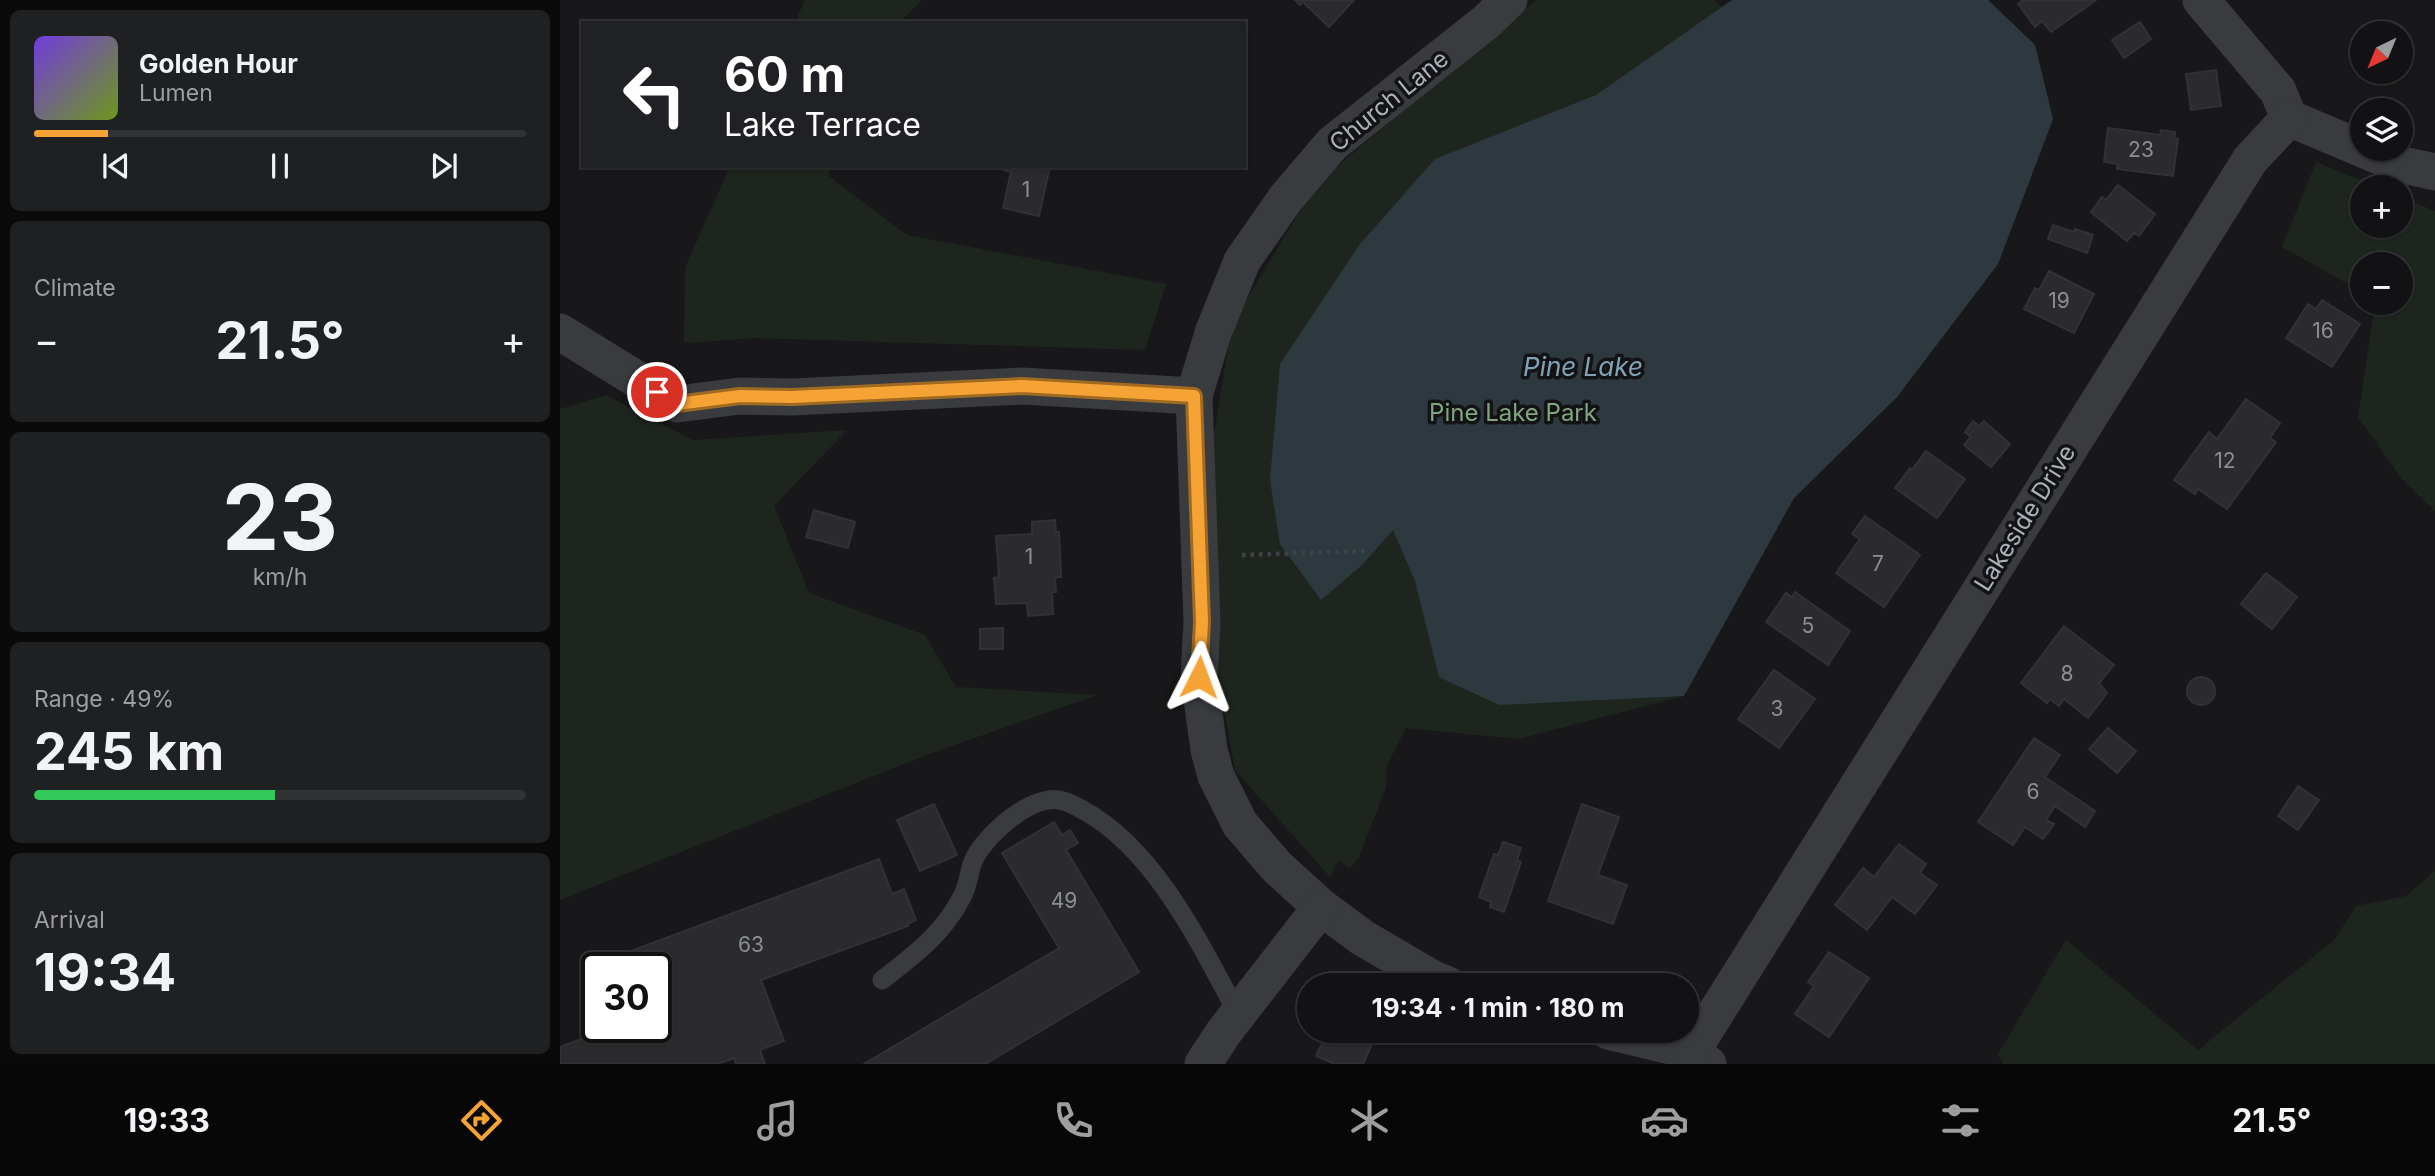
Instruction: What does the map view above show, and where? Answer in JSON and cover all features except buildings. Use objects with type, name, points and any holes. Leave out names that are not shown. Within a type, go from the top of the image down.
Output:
[{"type":"street","name":"Church Lane","points":[[1423,973],[1363,938],[1321,906],[1278,867],[1240,824],[1216,776],[1209,750],[1199,677],[1202,622],[1194,396],[1213,333],[1242,261],[1286,198],[1332,144],[1486,22],[1509,0]]},
{"type":"street","points":[[2201,0],[2278,91],[2289,118],[2398,164],[2435,172]]},
{"type":"street","name":"Lakeside Drive","points":[[1700,1058],[2242,172],[2289,118]]},
{"type":"street","points":[[560,332],[677,404],[740,396],[792,397],[1022,386],[1194,396]]},
{"type":"street","points":[[1203,1064],[1321,906]]},
{"type":"street","points":[[1649,1043],[1700,1058]]},
{"type":"lane","points":[[882,980],[930,943],[951,916],[964,894],[974,856],[986,841],[1021,811],[1048,800],[1066,801],[1098,818],[1124,839],[1146,864],[1190,924],[1238,1014]]},
{"type":"path","points":[[1242,555],[1366,551]]},
{"type":"green space","points":[[805,0],[922,0],[901,21],[796,21]]},
{"type":"green space","name":"Pine Lake","points":[[1536,0],[1714,0],[1722,7],[1734,0],[1988,0],[2035,45],[2053,119],[1998,264],[1897,397],[1794,498],[1684,696],[1518,739],[1406,728],[1387,765],[1386,787],[1359,857],[1350,869],[1339,860],[1330,877],[1235,770],[1213,647],[1209,465],[1232,324],[1316,184]]},
{"type":"green space","points":[[2316,162],[2350,176],[2350,238],[2413,238],[2413,202],[2435,211],[2435,511],[2402,479],[2358,417],[2373,315],[2413,315],[2413,252],[2350,252],[2350,285],[2282,247]]},
{"type":"green space","points":[[729,168],[830,168],[829,176],[907,235],[1166,284],[1145,350],[757,338],[684,343],[685,268]]},
{"type":"green space","points":[[606,395],[693,440],[847,430],[774,506],[809,593],[925,635],[956,687],[1097,695],[929,754],[560,900],[560,409]]},
{"type":"green space","points":[[2435,871],[2435,1064],[2003,1064],[1998,1054],[2066,940],[2198,1050],[2335,939],[2356,906],[2406,896]]},
{"type":"water","name":"Pine Lake","points":[[1732,0],[1988,0],[2035,45],[2053,119],[1998,264],[1897,397],[1794,498],[1684,696],[1499,705],[1439,677],[1415,581],[1393,530],[1362,565],[1321,600],[1280,544],[1270,480],[1280,364],[1360,244],[1435,159],[1596,95]]},
{"type":"route","points":[[657,392],[677,404],[740,396],[912,393],[1022,386],[1194,396],[1202,622],[1199,677]]},
{"type":"park label","name":"Pine Lake Park","points":[[1513,413]]}]
